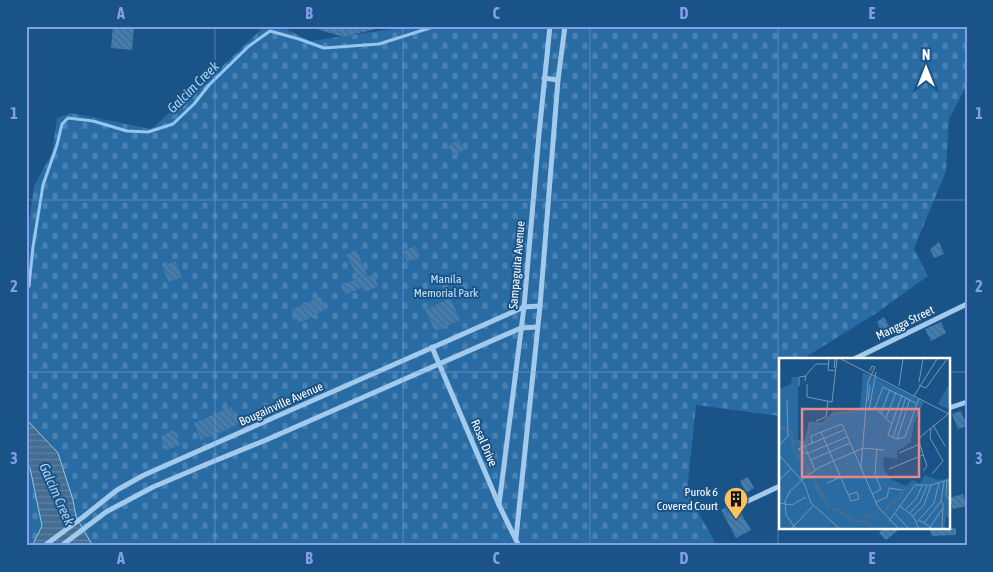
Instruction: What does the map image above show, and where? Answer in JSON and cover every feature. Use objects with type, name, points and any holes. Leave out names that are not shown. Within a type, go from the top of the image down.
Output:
[{"type":"street","name":"Sampaguita Avenue","points":[[500,505],[524,307],[550,26]]},
{"type":"street","name":"Sampaguita Avenue","points":[[516,538],[540,306],[558,80],[565,26]]},
{"type":"street","points":[[544,78],[558,80]]},
{"type":"street","name":"Mangga Street","points":[[856,358],[967,304]]},
{"type":"street","name":"Bougainville Avenue","points":[[44,546],[117,490],[144,475],[524,307],[540,306]]},
{"type":"street","points":[[61,546],[106,512],[153,487],[266,440],[521,328],[537,327]]},
{"type":"street","name":"Rosal Drive","points":[[432,347],[519,546]]},
{"type":"street","points":[[950,408],[967,402]]},
{"type":"street","points":[[737,506],[779,486]]},
{"type":"green space","name":"Manila Memorial Park","points":[[265,26],[279,26],[311,41],[413,26],[967,26],[967,85],[949,119],[946,171],[914,249],[928,276],[875,314],[804,358],[779,358],[779,416],[696,405],[687,492],[717,546],[26,546],[26,245],[34,186],[52,153],[57,118],[71,113],[151,129]]},
{"type":"water","points":[[26,419],[58,453],[73,500],[76,517],[93,546],[32,546],[42,526],[30,468],[26,464]]},
{"type":"building","points":[[113,26],[134,26],[132,50],[111,48]]},
{"type":"building","points":[[314,26],[375,26],[376,29],[343,37],[314,28]]},
{"type":"building","points":[[459,140],[464,150],[453,155],[448,146]]},
{"type":"building","points":[[939,242],[944,254],[934,258],[930,249]]},
{"type":"building","points":[[415,246],[420,256],[407,262],[402,252]]},
{"type":"building","points":[[356,250],[368,277],[373,274],[378,286],[365,292],[363,287],[345,295],[341,286],[359,278],[346,255]]},
{"type":"building","points":[[175,261],[182,277],[169,282],[162,267]]},
{"type":"building","points":[[320,296],[326,309],[298,323],[292,309]]},
{"type":"building","points":[[450,298],[460,320],[435,331],[425,310]]},
{"type":"building","points":[[884,317],[892,332],[884,337],[877,322]]},
{"type":"building","points":[[941,322],[946,333],[931,341],[925,329]]},
{"type":"building","points":[[231,407],[239,424],[201,440],[194,423]]},
{"type":"building","points":[[961,411],[967,426],[958,429],[952,414]]},
{"type":"building","points":[[174,430],[180,445],[166,450],[161,436]]},
{"type":"building","points":[[748,477],[754,488],[746,493],[740,481]]},
{"type":"building","points":[[963,494],[967,506],[953,509],[950,498]]},
{"type":"building","name":"Purok 6 Covered Court","points":[[734,503],[733,508],[739,510],[751,530],[736,538],[721,510]]},
{"type":"building","points":[[950,528],[956,528],[956,535],[932,536],[930,530],[950,530]]},
{"type":"building","points":[[881,530],[898,530],[886,540],[879,533]]},
{"type":"waterway","name":"Galcim Creek","points":[[26,289],[29,286],[43,185],[62,124],[68,118],[93,121],[127,131],[148,132],[173,124],[249,46],[270,31],[324,48],[379,44],[436,26]]},
{"type":"tunnel","points":[[726,512],[737,506]]},
{"type":"place","name":"Purok 6 Covered Court","points":[[736,520]]}]
